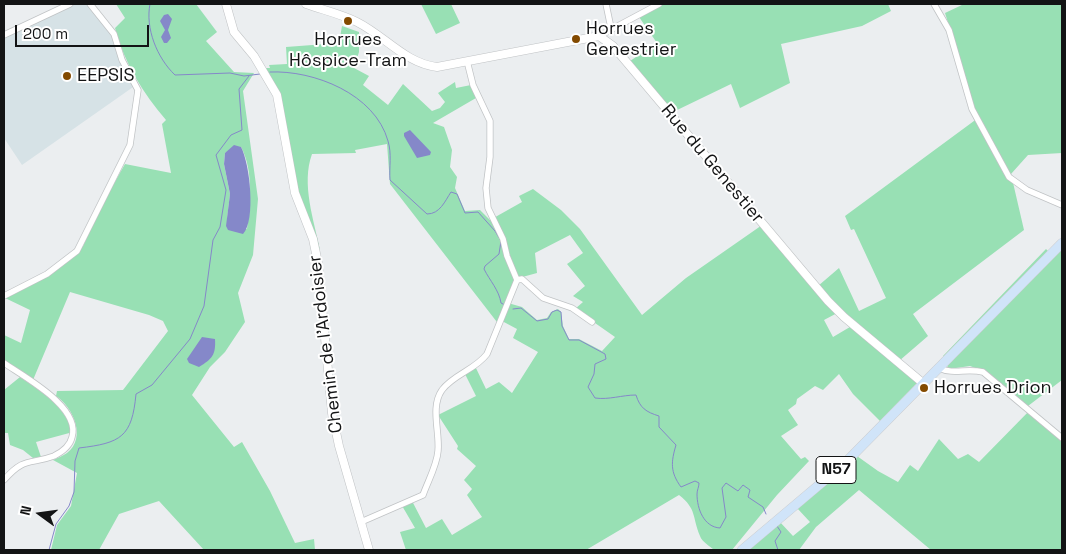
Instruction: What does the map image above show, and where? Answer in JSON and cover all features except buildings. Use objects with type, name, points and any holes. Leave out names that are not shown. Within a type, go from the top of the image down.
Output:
[{"type":"main road","name":"N57","points":[[742,550],[844,463],[1062,243]]},
{"type":"street","points":[[4,35],[70,4]]},
{"type":"street","points":[[4,296],[46,274],[77,251],[130,145],[138,90],[122,60],[114,34],[90,4]]},
{"type":"street","name":"Chemin de l'Ardoisier","points":[[226,4],[234,32],[260,65],[277,96],[281,110],[296,194],[316,250],[332,413],[339,446],[369,550]]},
{"type":"street","points":[[306,4],[356,22],[377,33],[419,63],[437,66],[599,36],[659,4]]},
{"type":"street","points":[[606,4],[611,28]]},
{"type":"street","points":[[934,4],[949,30],[972,109],[1010,177],[1028,190],[1062,205]]},
{"type":"street","name":"Rue du Genestier","points":[[599,36],[612,46],[828,301],[844,317],[924,384]]},
{"type":"street","points":[[361,522],[422,495],[438,454],[436,406],[439,396],[449,384],[479,364],[487,354],[518,280],[507,256],[503,239],[488,208],[486,188],[490,157],[490,121],[473,85],[467,61]]},
{"type":"street","points":[[518,280],[522,279],[543,298],[572,308],[592,322]]},
{"type":"street","points":[[4,362],[55,398],[68,413],[74,432],[69,445],[58,454],[24,463],[4,480]]},
{"type":"street","points":[[939,368],[955,372],[970,368],[983,372],[1062,438]]},
{"type":"shaded area","name":"EEPSIS","points":[[74,4],[87,4],[112,31],[136,85],[22,165],[4,138],[4,37]]},
{"type":"green space","points":[[116,4],[196,4],[217,32],[206,41],[234,72],[254,73],[243,91],[258,199],[253,255],[238,293],[245,322],[225,352],[210,367],[192,395],[234,447],[242,442],[270,491],[295,543],[314,539],[315,550],[204,550],[159,501],[119,514],[99,550],[51,550],[57,525],[71,506],[77,473],[53,460],[65,454],[73,447],[77,431],[68,407],[56,396],[57,391],[123,390],[168,331],[163,321],[149,315],[70,292],[33,380],[4,361],[4,335],[21,343],[30,310],[5,298],[76,254],[83,246],[103,203],[125,164],[171,173],[162,124],[166,120],[135,77],[115,28],[125,18]],"holes":[[[241,147],[245,156],[250,188],[247,229],[227,219],[230,194],[224,164],[225,153]]]},
{"type":"green space","points":[[421,4],[451,4],[460,23],[436,34]]},
{"type":"green space","points":[[658,4],[888,4],[891,11],[862,26],[781,44],[790,83],[740,108],[731,84],[673,112],[630,61],[657,43],[639,17]]},
{"type":"green space","points":[[964,4],[1062,4],[1062,153],[1028,155],[1011,174],[1024,230],[913,314],[928,336],[899,361],[922,378],[880,421],[853,394],[839,374],[823,390],[815,386],[797,399],[796,404],[788,410],[798,425],[781,436],[801,459],[805,457],[809,461],[777,495],[732,550],[714,550],[704,542],[689,505],[679,495],[586,550],[406,550],[400,532],[415,528],[401,504],[411,499],[426,528],[442,519],[452,535],[482,517],[467,495],[472,489],[464,480],[476,466],[457,449],[458,446],[438,415],[476,396],[464,372],[475,366],[486,389],[499,382],[512,393],[538,352],[513,338],[517,329],[502,321],[500,326],[390,184],[387,144],[355,150],[356,153],[312,154],[309,166],[308,190],[320,250],[302,205],[266,68],[270,68],[269,65],[287,64],[286,47],[339,43],[342,26],[359,32],[359,52],[354,68],[369,76],[363,85],[388,105],[403,84],[432,111],[440,108],[445,102],[438,93],[455,82],[456,88],[471,85],[476,98],[433,123],[444,127],[452,150],[450,167],[457,177],[455,188],[465,211],[480,210],[490,220],[522,202],[519,196],[533,189],[561,210],[580,229],[642,315],[686,278],[765,223],[818,286],[839,268],[859,311],[886,298],[854,229],[851,230],[845,216],[978,118],[945,13]],"holes":[[[570,235],[583,253],[567,264],[585,286],[573,296],[583,302],[575,309],[615,337],[602,351],[579,339],[569,339],[563,326],[561,312],[558,309],[551,312],[547,318],[537,320],[522,307],[508,303],[515,279],[537,273],[535,253]],[[841,311],[855,324],[833,337],[824,320]]]},
{"type":"green space","points":[[1062,246],[1062,380],[1028,406],[984,371],[970,366],[949,369],[946,364]]},
{"type":"green space","points":[[1046,249],[1049,252],[944,357],[943,356]]},
{"type":"green space","points":[[20,377],[44,394],[58,407],[69,422],[73,432],[36,442],[41,457],[33,458],[23,450],[10,445],[8,433],[4,433],[4,390]]},
{"type":"green space","points":[[1031,409],[1062,435],[1062,550],[931,550],[859,490],[816,527],[799,550],[747,550],[779,521],[793,536],[810,522],[797,508],[857,456],[898,482],[910,465],[918,471],[939,439],[958,459],[968,454],[979,462]]},
{"type":"water","points":[[168,14],[172,19],[168,30],[171,38],[167,43],[164,43],[161,37],[165,30],[160,21],[164,15]]},
{"type":"water","points":[[410,130],[431,152],[430,155],[417,158],[404,136],[404,133]]},
{"type":"water","points":[[234,145],[241,147],[249,178],[249,217],[243,234],[228,230],[226,226],[230,194],[224,164],[225,153]]},
{"type":"water","points":[[202,337],[215,339],[215,349],[210,359],[199,367],[189,363],[187,359]]},
{"type":"waterway","points":[[150,4],[149,23],[154,42],[163,60],[175,75],[230,73],[244,76],[260,74]]},
{"type":"waterway","points":[[270,72],[305,75],[341,88],[357,98],[381,124],[388,141],[390,180],[427,214],[439,209],[451,192],[457,194],[465,213],[478,212],[495,231],[501,241],[499,254],[484,269],[501,303],[505,305]]},
{"type":"waterway","points":[[49,550],[56,524],[69,506],[74,492],[75,461],[79,448],[105,444],[122,435],[131,420],[136,394],[152,385],[190,339],[204,306],[213,240],[220,227],[226,190],[216,155],[231,135],[242,130],[239,89],[249,76]]},
{"type":"waterway","points":[[513,309],[521,308],[537,321],[548,319],[552,312],[557,310],[561,312],[562,326],[569,340],[579,340],[605,354],[606,359],[595,364],[594,374],[588,387],[595,398],[636,395],[644,409],[659,416],[659,427],[676,445],[672,462],[675,477],[681,487],[695,481],[699,483],[697,494],[698,506],[706,521],[714,527],[720,528],[726,517],[722,488],[726,483],[738,491],[743,485],[750,490],[748,497],[763,507],[766,514]]},
{"type":"waterway","points":[[777,526],[781,532],[775,541],[778,550]]},
{"type":"place","name":"Horrues Hôspice-Tram","points":[[348,21]]},
{"type":"place","name":"Horrues Genestrier","points":[[576,39]]},
{"type":"place","name":"EEPSIS","points":[[67,76]]},
{"type":"place","name":"Horrues Drion","points":[[924,388]]}]
